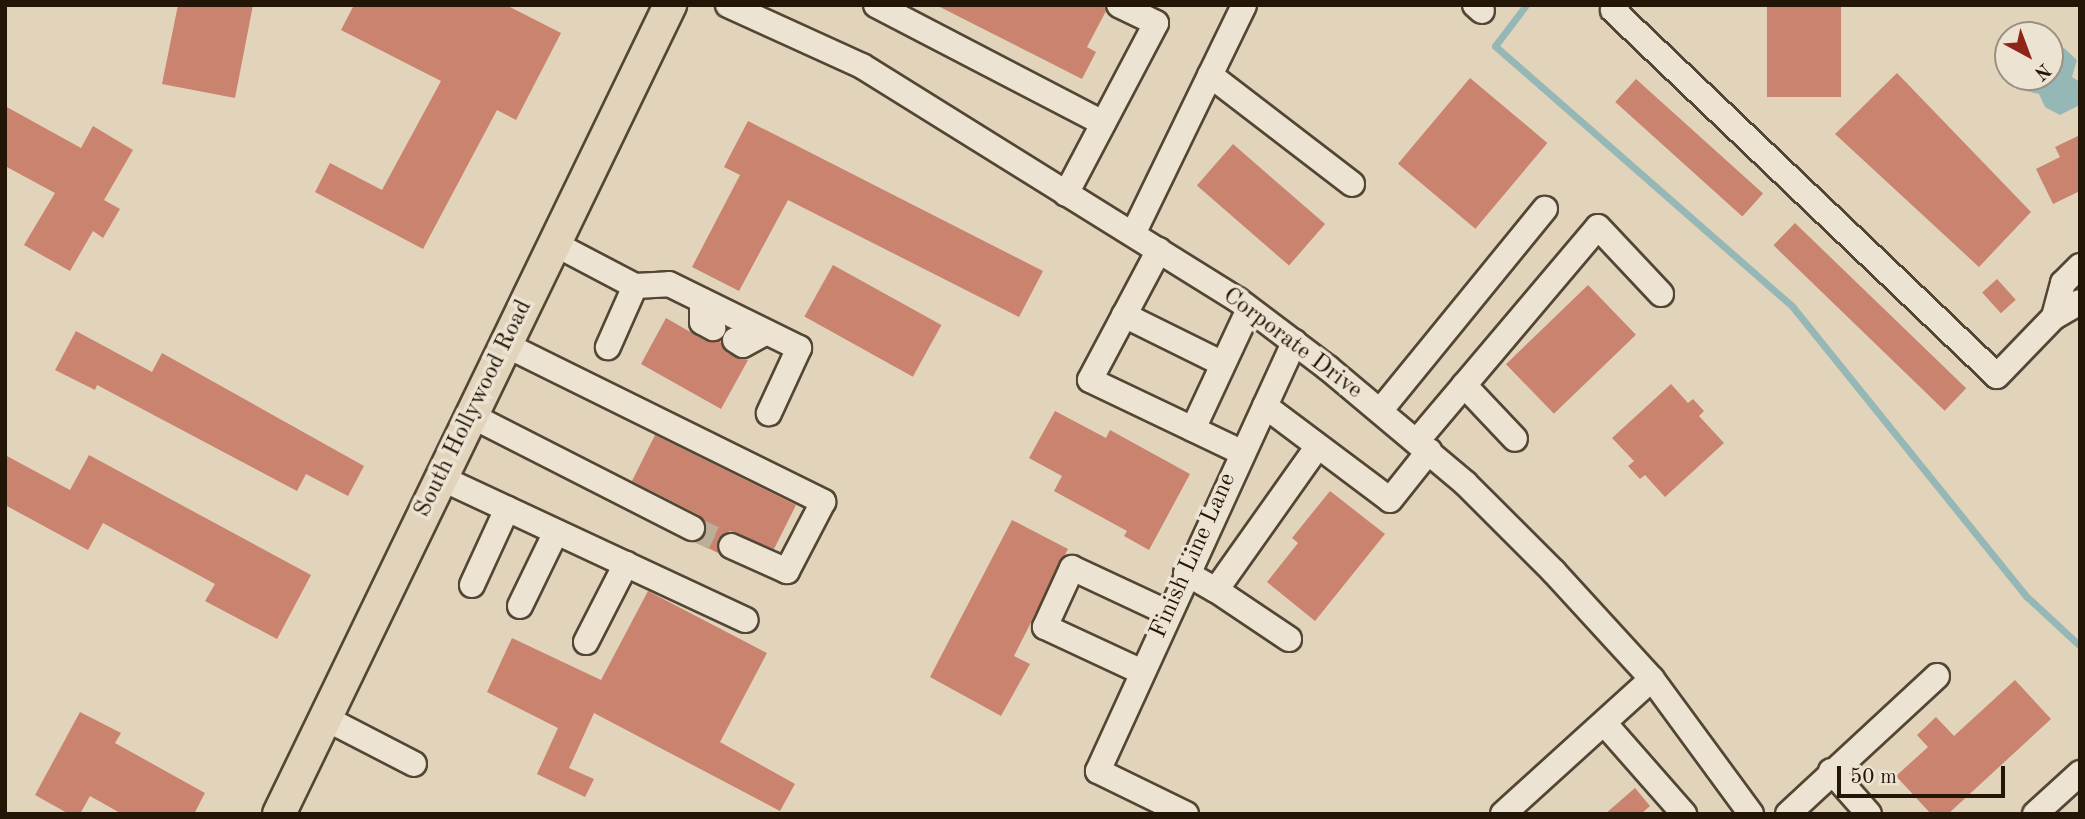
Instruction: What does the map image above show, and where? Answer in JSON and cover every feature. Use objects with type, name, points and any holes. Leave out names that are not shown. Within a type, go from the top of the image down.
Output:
[{"type":"main road","name":"South Hollywood Road","points":[[279,814],[670,5]]},
{"type":"street","name":"Corporate Drive","points":[[728,5],[862,66],[1159,250],[1250,309],[1294,342],[1423,446],[1554,572],[1652,679],[1746,812]]},
{"type":"street","points":[[876,5],[1103,122]]},
{"type":"street","points":[[1066,194],[1156,23],[1119,5]]},
{"type":"street","points":[[1133,234],[1244,5]]},
{"type":"street","points":[[1617,5],[1613,10],[1997,376],[2054,317],[2080,302]]},
{"type":"street","points":[[1210,75],[1352,184]]},
{"type":"street","points":[[1380,411],[1545,209]]},
{"type":"street","points":[[1265,406],[1390,500],[1464,385],[1598,227],[1661,294]]},
{"type":"street","points":[[555,244],[635,286],[669,284],[799,348],[769,413]]},
{"type":"street","points":[[1159,250],[1090,380],[1241,452]]},
{"type":"street","points":[[2054,317],[2063,283],[2080,266]]},
{"type":"street","points":[[608,346],[635,286]]},
{"type":"street","points":[[702,301],[702,322],[743,345],[766,332]]},
{"type":"street","points":[[1193,429],[1250,309]]},
{"type":"street","points":[[1124,315],[1223,364]]},
{"type":"street","name":"Finish Line Lane","points":[[1186,814],[1098,771],[1241,452],[1294,342]]},
{"type":"street","points":[[506,345],[823,502],[787,571],[732,546]]},
{"type":"street","points":[[1464,385],[1515,439]]},
{"type":"street","points":[[471,416],[692,528]]},
{"type":"street","points":[[1216,590],[1318,446]]},
{"type":"street","points":[[441,478],[746,621]]},
{"type":"street","points":[[472,585],[507,509]]},
{"type":"street","points":[[520,606],[556,532]]},
{"type":"street","points":[[586,642],[626,565]]},
{"type":"street","points":[[1142,672],[1045,627],[1050,615],[1072,568],[1168,613]]},
{"type":"street","points":[[1186,573],[1289,639]]},
{"type":"street","points":[[1788,814],[1831,771],[1937,676]]},
{"type":"street","points":[[1503,814],[1652,679]]},
{"type":"street","points":[[326,718],[414,764]]},
{"type":"street","points":[[1605,724],[1684,814]]},
{"type":"street","points":[[1831,771],[1869,814]]},
{"type":"street","points":[[2035,814],[2080,773]]},
{"type":"water","points":[[2064,48],[2077,60],[2072,77],[2080,82],[2080,105],[2060,115],[2045,107],[2039,94],[2026,91],[2064,91]]},
{"type":"building","points":[[178,5],[253,5],[235,98],[162,84]]},
{"type":"building","points":[[354,5],[506,5],[561,33],[516,120],[497,110],[423,249],[315,192],[330,163],[382,190],[441,81],[341,30]]},
{"type":"building","points":[[936,5],[1104,5],[1106,11],[1087,47],[1096,52],[1082,79]]},
{"type":"building","points":[[1767,5],[1841,5],[1841,97],[1767,97]]},
{"type":"building","points":[[1897,73],[2031,212],[1979,267],[1835,134]]},
{"type":"building","points":[[1470,78],[1547,143],[1475,229],[1398,164]]},
{"type":"building","points":[[1636,79],[1763,193],[1742,216],[1615,102]]},
{"type":"building","points":[[5,106],[81,148],[93,126],[133,150],[104,200],[120,209],[103,238],[93,231],[70,271],[24,245],[55,193],[5,166]]},
{"type":"building","points":[[748,121],[1043,271],[1019,317],[788,200],[739,291],[692,267],[740,175],[724,167]]},
{"type":"building","points":[[2080,135],[2080,191],[2053,204],[2036,169],[2060,157],[2055,147]]},
{"type":"building","points":[[1233,144],[1325,224],[1289,266],[1197,186]]},
{"type":"building","points":[[1795,223],[1966,388],[1945,411],[1773,245]]},
{"type":"building","points":[[833,265],[941,325],[913,377],[804,317]]},
{"type":"building","points":[[1997,279],[2016,300],[2001,313],[1982,292]]},
{"type":"building","points":[[1588,285],[1636,335],[1554,414],[1506,364]]},
{"type":"building","points":[[666,318],[706,341],[720,341],[727,353],[748,360],[721,409],[641,364]]},
{"type":"building","points":[[76,331],[152,372],[162,353],[364,466],[348,496],[306,474],[297,491],[97,385],[95,390],[55,370]]},
{"type":"building","points":[[1671,384],[1688,403],[1693,399],[1704,411],[1699,416],[1724,443],[1665,497],[1645,475],[1640,479],[1628,466],[1634,461],[1612,438]]},
{"type":"building","points":[[1055,411],[1106,438],[1110,430],[1190,474],[1149,550],[1124,536],[1127,531],[1054,491],[1062,476],[1029,458]]},
{"type":"building","points":[[655,435],[796,505],[774,549],[730,531],[718,539],[718,553],[696,542],[707,528],[699,515],[632,481]]},
{"type":"building","points":[[5,455],[70,490],[89,455],[311,575],[277,639],[205,601],[215,584],[103,523],[88,550],[5,505]]},
{"type":"building","points":[[1330,491],[1385,534],[1315,621],[1267,582],[1298,543],[1292,538]]},
{"type":"building","points":[[1012,520],[1068,549],[1014,656],[1030,664],[1001,716],[930,677]]},
{"type":"building","points":[[648,591],[767,653],[720,742],[795,784],[780,811],[594,713],[569,768],[594,779],[585,797],[537,774],[558,728],[487,692],[512,638],[601,680]]},
{"type":"building","points":[[2015,680],[2051,719],[1948,814],[1931,814],[1896,776],[1928,747],[1917,735],[1936,717],[1954,736]]},
{"type":"building","points":[[80,712],[121,733],[115,743],[205,793],[194,814],[122,814],[90,796],[80,814],[69,814],[35,795]]},
{"type":"building","points":[[1635,788],[1650,806],[1641,814],[1605,814]]},
{"type":"waterway","points":[[1526,5],[1495,46],[1792,306],[2026,596],[2080,646]]},
{"type":"tunnel","points":[[692,528],[731,546]]}]
